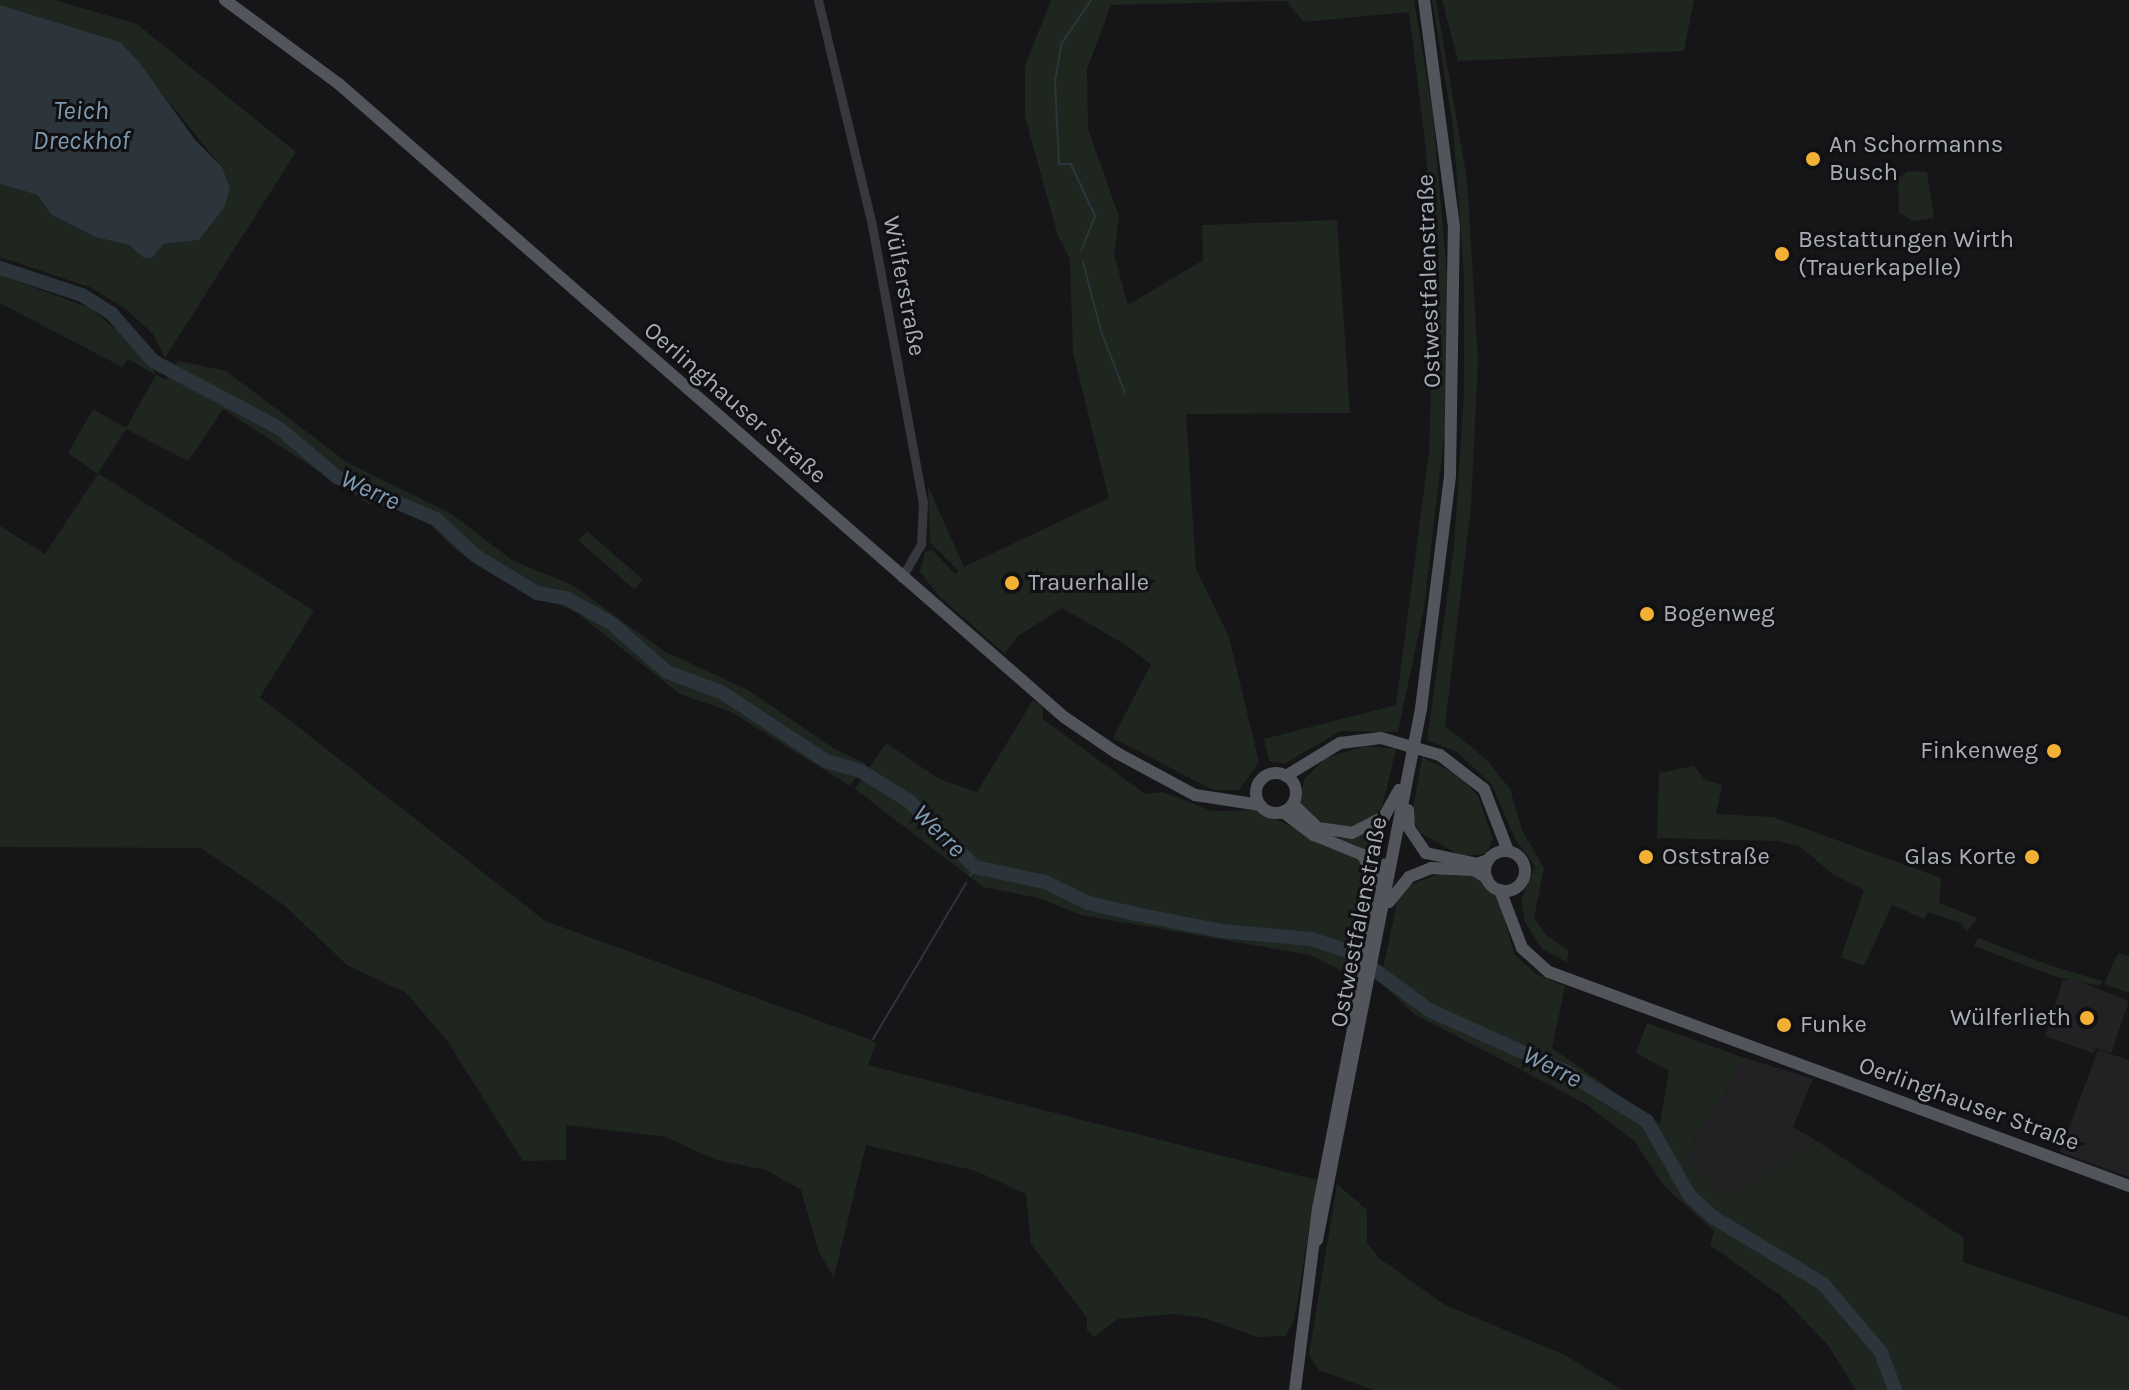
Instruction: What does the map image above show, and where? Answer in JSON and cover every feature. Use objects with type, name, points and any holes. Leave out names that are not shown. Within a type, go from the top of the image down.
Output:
[{"type":"main road","name":"Oerlinghauser Straße","points":[[225,0],[339,84],[901,578],[1102,744],[1195,795],[1288,808]]},
{"type":"main road","name":"Ostwestfalenstraße","points":[[1295,1390],[1322,1210],[1435,610],[1453,436],[1456,281],[1449,170],[1424,0]]},
{"type":"main road","points":[[1378,919],[1377,887],[1371,864],[1354,849],[1314,835],[1288,808],[1290,780],[1340,743],[1381,738],[1440,755],[1484,789],[1500,829],[1498,855],[1487,878]]},
{"type":"main road","points":[[1237,802],[1256,789],[1267,775],[1290,780]]},
{"type":"main road","points":[[1256,789],[1260,805]]},
{"type":"main road","points":[[1288,808],[1318,828],[1352,833],[1384,817],[1403,791]]},
{"type":"main road","points":[[1378,919],[1394,893],[1424,870],[1453,867],[1487,878],[1507,889],[1525,871],[1522,860],[1498,855],[1477,864],[1426,853],[1409,828],[1403,791]]},
{"type":"main road","name":"Oerlinghauser Straße","points":[[1507,889],[1522,948],[1549,972],[2129,1186]]},
{"type":"street","name":"Wülferstraße","points":[[818,0],[871,220],[923,502],[921,544],[901,578]]},
{"type":"shaded area","points":[[0,0],[54,0],[137,24],[296,152],[165,358],[153,334],[126,309],[92,288],[0,257],[0,184],[39,195],[52,214],[95,237],[129,245],[144,258],[163,244],[199,240],[224,208],[222,167],[120,42],[0,5]]},
{"type":"shaded area","points":[[1051,0],[1414,0],[1433,115],[1448,285],[1446,420],[1424,608],[1398,732],[1340,731],[1284,764],[1269,761],[1264,739],[1396,705],[1429,452],[1434,287],[1426,150],[1409,12],[1304,22],[1286,1],[1111,5],[1087,69],[1088,129],[1119,216],[1114,255],[1128,305],[1203,260],[1202,225],[1337,220],[1350,413],[1186,414],[1196,569],[1229,637],[1259,762],[1239,790],[1213,790],[1113,738],[1151,664],[1126,645],[1062,608],[1018,636],[1005,654],[940,597],[920,572],[925,552],[932,550],[955,574],[959,571],[930,542],[928,486],[964,567],[1109,498],[1073,353],[1070,259],[1058,236],[1025,117],[1025,66]]},
{"type":"shaded area","points":[[1432,0],[1436,0],[1467,179],[1478,361],[1471,507],[1445,726],[1487,760],[1510,789],[1522,830],[1544,868],[1534,918],[1546,935],[1569,951],[1567,962],[1542,949],[1525,922],[1521,900],[1535,866],[1515,839],[1492,785],[1457,752],[1427,740],[1454,547],[1464,395],[1464,278],[1453,126]]},
{"type":"shaded area","points":[[1442,0],[1694,0],[1684,51],[1458,61]]},
{"type":"shaded area","points":[[1908,171],[1927,172],[1934,218],[1913,221],[1899,213],[1898,178]]},
{"type":"shaded area","points":[[0,275],[90,308],[142,351],[156,375],[128,359],[122,367],[0,303]]},
{"type":"shaded area","points":[[178,361],[226,371],[348,463],[450,513],[512,560],[572,585],[664,651],[748,690],[836,750],[866,763],[850,786],[731,712],[680,694],[577,613],[493,574],[457,551],[429,523],[395,506],[369,504],[223,409],[188,461],[126,429],[98,473],[314,611],[260,697],[545,921],[869,1039],[876,1043],[868,1065],[1317,1180],[1294,1321],[1285,1336],[1257,1337],[1205,1318],[1174,1314],[1118,1319],[1094,1337],[1087,1330],[1087,1318],[1031,1244],[1026,1194],[976,1171],[866,1145],[834,1277],[819,1253],[801,1190],[766,1170],[716,1160],[666,1137],[566,1125],[566,1160],[523,1161],[446,1039],[406,993],[347,965],[284,905],[201,848],[0,847],[0,526],[45,554],[98,474],[68,453],[93,409],[126,428],[156,375],[166,380]]},
{"type":"shaded area","points":[[587,531],[643,580],[634,589],[578,541]]},
{"type":"shaded area","points":[[1033,700],[1043,707],[1043,719],[1145,794],[1163,792],[1212,811],[1257,810],[1358,858],[1372,886],[1356,978],[1310,955],[1081,915],[1038,898],[983,887],[855,789],[886,743],[939,779],[977,792]]},
{"type":"shaded area","points":[[1365,746],[1396,749],[1382,808],[1363,824],[1339,828],[1309,817],[1300,804],[1304,779],[1326,758]]},
{"type":"shaded area","points":[[1422,757],[1459,775],[1478,796],[1493,839],[1486,854],[1461,856],[1419,832],[1412,816]]},
{"type":"shaded area","points":[[1694,766],[1705,780],[1722,785],[1716,814],[1773,817],[1941,878],[1939,903],[1977,918],[1967,932],[1960,923],[1928,912],[1924,919],[1892,905],[1864,966],[1841,957],[1864,890],[1834,875],[1799,846],[1777,841],[1657,838],[1659,773]]},
{"type":"shaded area","points":[[1386,823],[1377,866],[1357,845],[1337,839],[1360,836]]},
{"type":"shaded area","points":[[1441,873],[1467,873],[1481,880],[1499,899],[1514,954],[1536,974],[1565,986],[1552,1048],[1660,1124],[1669,1071],[1636,1053],[1647,1023],[1742,1057],[1721,1101],[1695,1136],[1689,1162],[1726,1199],[1817,1141],[1964,1238],[1963,1262],[2129,1318],[2129,1390],[1856,1390],[1827,1344],[1780,1295],[1710,1245],[1714,1231],[1664,1186],[1635,1142],[1586,1104],[1414,1014],[1380,982],[1398,899],[1408,886]]},
{"type":"shaded area","points":[[1978,938],[2102,981],[2100,986],[2057,977],[1974,946]]},
{"type":"shaded area","points":[[2118,953],[2129,956],[2129,993],[2104,984]]},
{"type":"shaded area","name":"Wülferlieth","points":[[2063,980],[2076,980],[2129,1001],[2111,1053],[2096,1048],[2093,1053],[2045,1036]]},
{"type":"shaded area","points":[[2098,1050],[2129,1060],[2129,1177],[2060,1152]]},
{"type":"shaded area","points":[[1742,1057],[1813,1079],[1793,1127],[1817,1141],[1726,1199],[1689,1162],[1695,1136],[1721,1101]]},
{"type":"shaded area","points":[[1337,1184],[1367,1210],[1367,1243],[1379,1258],[1445,1305],[1563,1354],[1622,1390],[1373,1390],[1319,1370],[1309,1355]]},
{"type":"water","name":"Teich Dreckhof","points":[[0,5],[120,42],[139,62],[195,140],[222,167],[230,189],[224,208],[199,240],[163,244],[152,258],[144,258],[129,245],[95,237],[51,214],[38,195],[0,184]]},
{"type":"waterway","points":[[1081,251],[1095,216],[1071,164],[1059,164],[1055,81],[1062,43],[1091,0]]},
{"type":"waterway","points":[[1083,262],[1101,331],[1125,393]]},
{"type":"waterway","name":"Werre","points":[[0,268],[82,295],[112,314],[153,361],[279,428],[337,477],[436,519],[476,556],[537,593],[566,598],[611,623],[667,672],[721,692],[826,761],[861,771],[909,801],[975,867],[1045,882],[1088,903],[1136,914],[1222,931],[1311,939],[1349,951],[1429,1010],[1565,1071],[1647,1121],[1689,1195],[1713,1217],[1823,1284],[1881,1352],[1895,1390]]},
{"type":"waterway","points":[[970,876],[975,867]]},
{"type":"waterway","points":[[873,1039],[966,883]]},
{"type":"place","name":"An Schormanns Busch","points":[[1813,159]]},
{"type":"place","name":"Bestattungen Wirth (Trauerkapelle)","points":[[1782,254]]},
{"type":"place","name":"Trauerhalle","points":[[1012,583]]},
{"type":"place","name":"Bogenweg","points":[[1647,614]]},
{"type":"place","name":"Finkenweg","points":[[2054,751]]},
{"type":"place","name":"Oststraße","points":[[1646,857]]},
{"type":"place","name":"Glas Korte","points":[[2032,857]]},
{"type":"place","name":"Wülferlieth","points":[[2087,1018]]},
{"type":"place","name":"Funke","points":[[1784,1025]]}]
